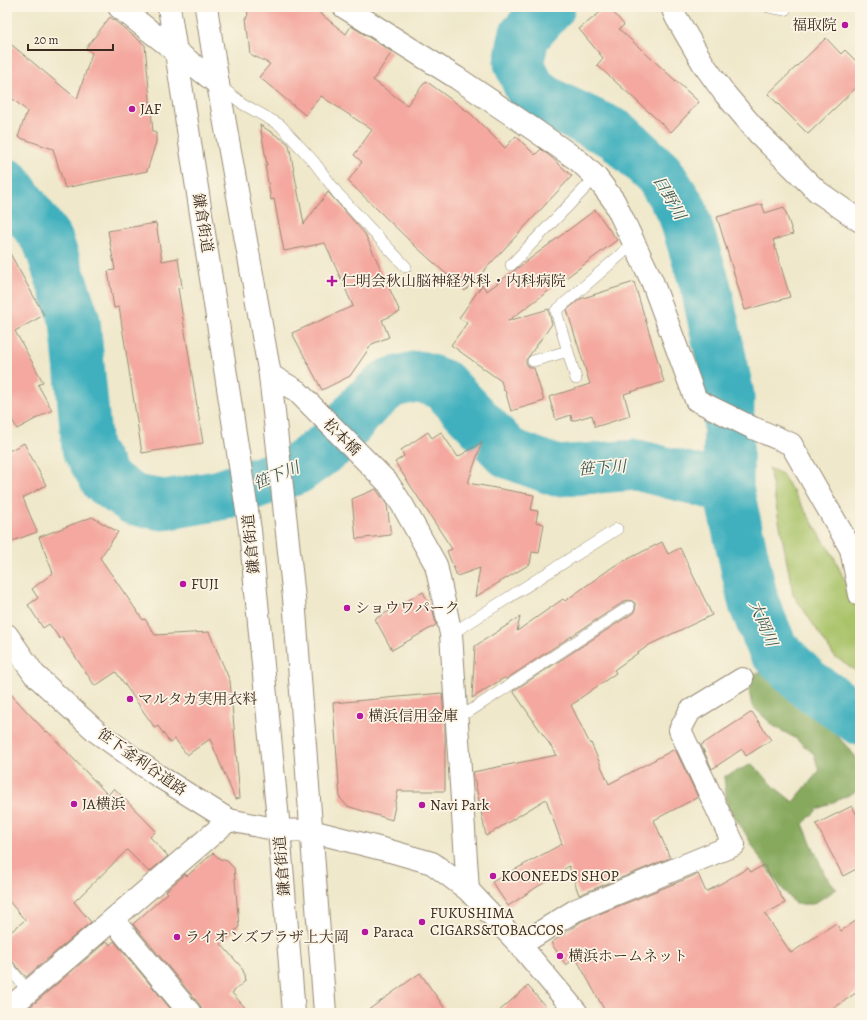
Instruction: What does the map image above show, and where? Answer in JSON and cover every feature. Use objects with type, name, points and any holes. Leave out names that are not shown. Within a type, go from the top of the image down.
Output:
[{"type":"street","points":[[119,7],[218,84]]},
{"type":"street","name":"鎌倉街道","points":[[169,7],[250,530],[279,830],[294,1013]]},
{"type":"street","name":"鎌倉街道","points":[[206,7],[218,84],[270,375],[294,598],[325,1013]]},
{"type":"street","points":[[344,7],[457,78],[536,131],[579,161],[596,177],[614,201],[652,281],[696,400],[753,428],[791,444],[852,550],[860,595]]},
{"type":"street","points":[[672,7],[676,17],[704,65],[725,94],[759,134],[817,191],[860,221]]},
{"type":"street","name":"松本橋","points":[[270,375],[297,391],[388,483],[403,506],[436,565],[451,634],[468,890]]},
{"type":"street","name":"笹下釜利谷道路","points":[[8,640],[34,674],[97,732],[157,775],[229,820],[279,830],[311,831],[432,863],[468,890],[520,945],[577,1013]]},
{"type":"street","points":[[520,945],[576,910],[734,845],[680,730],[690,711],[742,679]]},
{"type":"street","points":[[7,1010],[229,820]]},
{"type":"street","points":[[113,920],[190,1013]]},
{"type":"lane","points":[[769,7],[785,10]]},
{"type":"lane","points":[[218,84],[243,104],[280,125],[314,162],[338,194],[406,267]]},
{"type":"lane","points":[[511,265],[596,177]]},
{"type":"lane","points":[[576,379],[556,311],[634,243]]},
{"type":"lane","points":[[533,361],[568,351]]},
{"type":"lane","points":[[451,634],[617,529]]},
{"type":"lane","points":[[456,714],[470,711],[628,607]]},
{"type":"lane","points":[[7,965],[28,991]]},
{"type":"green space","points":[[769,468],[782,474],[834,557],[860,614],[860,674],[834,656],[793,594]]},
{"type":"green space","points":[[777,672],[805,699],[860,760],[860,790],[818,809],[803,824],[825,875],[837,889],[813,904],[795,904],[758,855],[727,806],[724,777],[752,764],[777,789],[793,802],[819,771],[814,754],[795,738],[775,727],[752,706],[746,674]]},
{"type":"building","points":[[247,7],[312,7],[346,34],[351,26],[392,52],[373,80],[407,105],[426,81],[471,114],[505,148],[516,136],[535,155],[541,149],[572,176],[465,291],[413,244],[348,181],[362,162],[354,155],[372,130],[321,96],[305,115],[259,77],[270,64],[250,54],[246,18],[248,18]]},
{"type":"building","points":[[609,7],[624,25],[619,29],[699,102],[671,132],[597,65],[603,58],[579,29]]},
{"type":"building","points":[[110,17],[145,45],[153,132],[156,133],[156,142],[147,171],[65,188],[53,149],[18,137],[27,111],[7,94],[7,41],[77,99],[92,53],[86,48]]},
{"type":"building","points":[[826,38],[841,54],[845,50],[860,65],[860,84],[808,134],[768,94]]},
{"type":"building","points":[[260,125],[289,145],[304,224],[328,192],[365,234],[400,312],[382,320],[389,337],[372,344],[350,376],[322,390],[292,333],[353,306],[325,243],[284,251],[274,199],[271,200]]},
{"type":"building","points":[[762,204],[765,213],[784,207],[793,234],[773,240],[790,297],[745,310],[717,217]]},
{"type":"building","points":[[595,210],[617,240],[508,321],[549,309],[552,324],[526,360],[528,366],[534,368],[544,401],[511,411],[501,381],[451,345],[467,323],[459,318],[482,285],[487,291]]},
{"type":"building","points":[[156,223],[162,261],[178,258],[182,287],[178,288],[203,443],[142,453],[119,307],[114,308],[108,271],[115,270],[108,231]]},
{"type":"building","points":[[7,248],[44,315],[15,331],[43,382],[38,385],[52,410],[17,429],[7,410]]},
{"type":"building","points":[[634,282],[664,382],[624,394],[630,416],[595,427],[592,415],[572,421],[571,415],[556,420],[549,397],[590,384],[567,310],[580,299]]},
{"type":"building","points":[[428,432],[432,438],[441,432],[458,457],[482,442],[468,483],[534,495],[531,510],[538,511],[536,522],[544,524],[539,553],[532,552],[530,564],[475,597],[480,568],[457,576],[447,551],[452,549],[395,462],[404,456],[401,450]]},
{"type":"building","points":[[24,443],[46,485],[23,498],[37,532],[7,543],[7,452]]},
{"type":"building","points":[[376,489],[387,505],[391,535],[356,539],[352,499]]},
{"type":"building","points":[[92,517],[118,532],[100,558],[155,635],[209,632],[230,681],[240,798],[235,799],[210,739],[187,755],[175,739],[170,743],[158,726],[155,728],[116,672],[95,686],[62,637],[60,639],[49,624],[43,628],[28,605],[38,598],[32,589],[53,573],[39,537]]},
{"type":"building","points":[[662,542],[668,554],[680,548],[712,615],[649,645],[614,670],[616,673],[571,705],[590,744],[591,743],[609,784],[675,749],[698,797],[654,820],[670,858],[579,895],[569,866],[508,906],[492,882],[562,844],[546,799],[486,836],[473,772],[557,755],[513,691],[633,613],[636,606],[632,601],[625,601],[506,679],[504,678],[472,698],[475,646],[520,617],[517,631],[563,599],[565,601],[614,566]]},
{"type":"building","points":[[423,592],[433,611],[436,625],[392,650],[375,619]]},
{"type":"building","points":[[7,690],[108,795],[114,788],[156,831],[150,837],[168,856],[149,872],[127,850],[74,902],[91,922],[26,977],[12,961],[7,958],[7,935],[25,920],[7,899]]},
{"type":"building","points":[[442,693],[445,726],[445,791],[398,791],[392,820],[347,806],[340,798],[333,703]]},
{"type":"building","points":[[752,712],[771,740],[746,756],[742,749],[712,769],[701,745]]},
{"type":"building","points":[[852,806],[860,821],[860,867],[843,876],[816,824]]},
{"type":"building","name":"ライオンズプラザ上大岡","points":[[213,853],[220,859],[227,861],[234,868],[239,927],[221,944],[243,969],[245,981],[232,993],[250,1013],[202,1013],[200,1005],[133,924],[168,893],[166,891],[185,874],[187,876]]},
{"type":"building","points":[[764,865],[785,903],[765,914],[791,953],[836,923],[841,931],[860,918],[860,990],[827,1013],[606,1013],[576,958],[566,965],[551,943],[582,921],[698,874],[706,892],[748,868],[751,872]]},
{"type":"building","points":[[107,941],[110,945],[114,941],[174,1013],[23,1013]]},
{"type":"building","points":[[420,973],[448,1013],[364,1013]]},
{"type":"building","points":[[528,986],[551,1013],[497,1013]]},
{"type":"waterway","name":"日野川","points":[[550,7],[524,36],[519,63],[531,91],[555,106],[617,135],[659,174],[682,210],[706,288],[729,395],[728,488],[754,604],[773,649],[807,683],[860,720]]},
{"type":"waterway","name":"笹下川","points":[[7,184],[48,241],[75,321],[87,448],[106,481],[134,500],[164,505],[221,495],[297,469],[330,445],[366,403],[390,383],[419,376],[443,385],[508,453],[557,471],[637,465],[728,488]]},
{"type":"place","name":"福取院","points":[[845,25]]},
{"type":"place","name":"JAF","points":[[132,109]]},
{"type":"place","name":"仁明会秋山脳神経外科・内科病院","points":[[332,281]]},
{"type":"place","name":"FUJI","points":[[183,584]]},
{"type":"place","name":"ショウワパーク","points":[[347,608]]},
{"type":"place","name":"マルタカ実用衣料","points":[[130,699]]},
{"type":"place","name":"横浜信用金庫","points":[[360,716]]},
{"type":"place","name":"JA横浜","points":[[74,804]]},
{"type":"place","name":"Navi Park","points":[[422,805]]},
{"type":"place","name":"KOONEEDS SHOP","points":[[493,876]]},
{"type":"place","name":"FUKUSHIMA CIGARS&TOBACCOS","points":[[422,922]]},
{"type":"place","name":"Paraca","points":[[365,932]]},
{"type":"place","name":"ライオンズプラザ上大岡","points":[[177,937]]},
{"type":"place","name":"横浜ホームネット","points":[[560,956]]},
{"type":"water label","name":"大岡川","points":[[764,623]]}]
